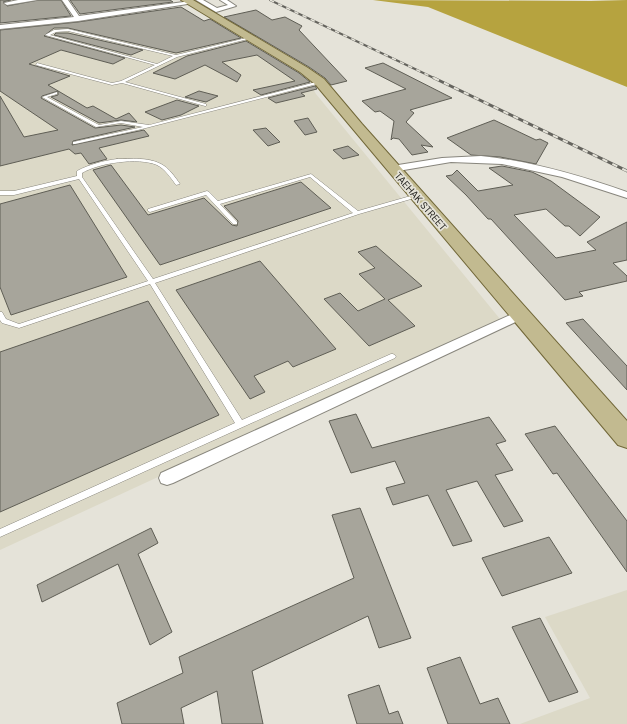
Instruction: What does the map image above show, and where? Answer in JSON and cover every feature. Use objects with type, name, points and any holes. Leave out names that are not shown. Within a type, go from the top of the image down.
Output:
[{"type":"main road","name":"TAEHAK STREET","points":[[194,1],[320,82],[416,196],[627,438]]},
{"type":"street","points":[[7,3],[34,0]]},
{"type":"street","points":[[66,0],[78,19]]},
{"type":"street","points":[[0,27],[78,19],[194,1],[216,0]]},
{"type":"street","points":[[194,1],[216,10],[233,6],[224,0]]},
{"type":"street","points":[[392,168],[458,159],[480,159],[548,169],[627,195]]},
{"type":"street","points":[[167,478],[519,314]]},
{"type":"lane","points":[[156,64],[47,35],[55,31],[68,30],[176,56]]},
{"type":"lane","points":[[37,64],[112,84],[122,82],[156,64],[176,56],[250,38]]},
{"type":"lane","points":[[122,82],[205,105]]},
{"type":"lane","points":[[75,143],[152,127],[268,94],[320,82]]},
{"type":"lane","points":[[56,93],[44,97],[98,126],[121,122],[152,127]]},
{"type":"lane","points":[[178,184],[159,164],[135,161],[110,162],[84,168],[79,172],[80,177],[151,281],[240,424]]},
{"type":"lane","points":[[217,203],[311,175],[357,213]]},
{"type":"lane","points":[[0,193],[14,193],[80,177]]},
{"type":"lane","points":[[150,210],[207,193],[235,223]]},
{"type":"lane","points":[[0,314],[4,321],[19,326],[357,213],[416,196]]},
{"type":"lane","points":[[0,533],[392,356]]},
{"type":"shaded area","points":[[373,0],[627,0],[627,87],[428,7]]},
{"type":"shaded area","points":[[46,24],[74,24],[232,34],[309,82],[316,94],[500,319],[0,550],[0,29]]},
{"type":"shaded area","points":[[627,590],[627,724],[520,724],[590,698],[545,617]]},
{"type":"building","points":[[0,0],[11,0],[3,2],[7,6],[38,0],[61,0],[71,16],[0,23]]},
{"type":"building","points":[[70,0],[170,0],[173,2],[80,14]]},
{"type":"building","points":[[181,7],[204,21],[210,19],[241,38],[176,53],[68,28],[54,28],[44,36],[125,58],[113,64],[61,50],[29,64],[70,76],[48,85],[87,108],[93,106],[116,119],[129,113],[137,122],[121,120],[99,123],[51,97],[58,95],[58,91],[42,96],[41,98],[95,128],[121,125],[135,127],[73,141],[72,145],[144,130],[149,136],[99,148],[107,159],[89,164],[81,153],[75,154],[69,149],[0,166],[0,96],[24,137],[58,130],[0,91],[0,30],[78,22]]},
{"type":"building","points":[[256,10],[272,20],[285,17],[302,26],[299,30],[347,81],[331,85],[325,78],[309,67],[224,17]]},
{"type":"building","points":[[56,33],[68,33],[143,50],[131,55],[54,35]]},
{"type":"building","points":[[246,41],[299,73],[310,82],[261,95],[253,90],[295,81],[257,55],[222,62],[241,75],[237,82],[205,65],[175,79],[153,73],[187,56]]},
{"type":"building","points":[[383,63],[452,98],[410,110],[414,113],[406,122],[433,147],[421,145],[428,152],[412,155],[399,139],[393,138],[391,140],[394,121],[380,111],[375,112],[362,101],[406,89],[365,68]]},
{"type":"building","points":[[315,86],[317,89],[301,93],[305,96],[276,103],[268,98]]},
{"type":"building","points":[[199,91],[218,96],[206,102],[185,97]]},
{"type":"building","points":[[177,100],[199,106],[181,115],[162,120],[145,112]]},
{"type":"building","points":[[308,118],[317,132],[305,135],[294,121]]},
{"type":"building","points":[[494,120],[536,140],[540,139],[548,143],[536,164],[500,157],[471,155],[447,138]]},
{"type":"building","points":[[266,128],[280,142],[268,146],[253,130]]},
{"type":"building","points":[[348,146],[359,155],[343,159],[333,150]]},
{"type":"building","points":[[111,165],[148,215],[204,198],[232,225],[237,226],[238,221],[224,206],[301,182],[331,208],[160,265],[93,170]]},
{"type":"building","points":[[502,166],[532,172],[551,181],[600,217],[580,236],[569,226],[565,226],[546,209],[514,215],[556,258],[596,250],[587,242],[627,222],[627,260],[613,263],[627,276],[627,281],[579,292],[583,296],[565,300],[491,219],[488,219],[446,176],[452,175],[457,170],[478,191],[513,185],[489,168]]},
{"type":"building","points":[[70,185],[127,277],[11,315],[0,287],[0,204]]},
{"type":"building","points":[[376,246],[422,286],[388,300],[415,326],[369,346],[324,299],[340,293],[358,311],[385,299],[359,274],[375,268],[358,252]]},
{"type":"building","points":[[260,261],[336,349],[293,367],[288,361],[254,376],[265,392],[250,399],[176,290]]},
{"type":"building","points":[[148,301],[219,415],[0,512],[0,352]]},
{"type":"building","points":[[583,319],[627,366],[627,390],[566,323]]},
{"type":"building","points":[[356,414],[372,448],[489,417],[506,441],[496,444],[513,470],[495,475],[523,521],[504,527],[477,481],[446,490],[472,541],[453,546],[428,495],[393,505],[386,488],[405,483],[395,461],[351,473],[329,421]]},
{"type":"building","points":[[555,426],[627,521],[627,572],[557,473],[553,474],[525,434]]},
{"type":"building","points":[[360,508],[411,638],[379,648],[368,616],[252,671],[263,724],[222,724],[217,691],[181,708],[184,724],[122,724],[117,703],[183,673],[179,657],[354,578],[332,515]]},
{"type":"building","points":[[151,528],[158,543],[138,554],[172,632],[150,645],[118,564],[42,602],[37,585]]},
{"type":"building","points":[[549,537],[572,573],[502,596],[482,558]]},
{"type":"building","points":[[540,618],[578,692],[549,702],[512,627]]},
{"type":"building","points":[[460,657],[480,704],[498,698],[510,724],[448,724],[427,668]]},
{"type":"building","points":[[379,685],[389,714],[398,711],[403,724],[357,724],[348,695]]},
{"type":"railway","points":[[270,0],[436,79]]},
{"type":"railway","points":[[434,78],[627,171]]}]
